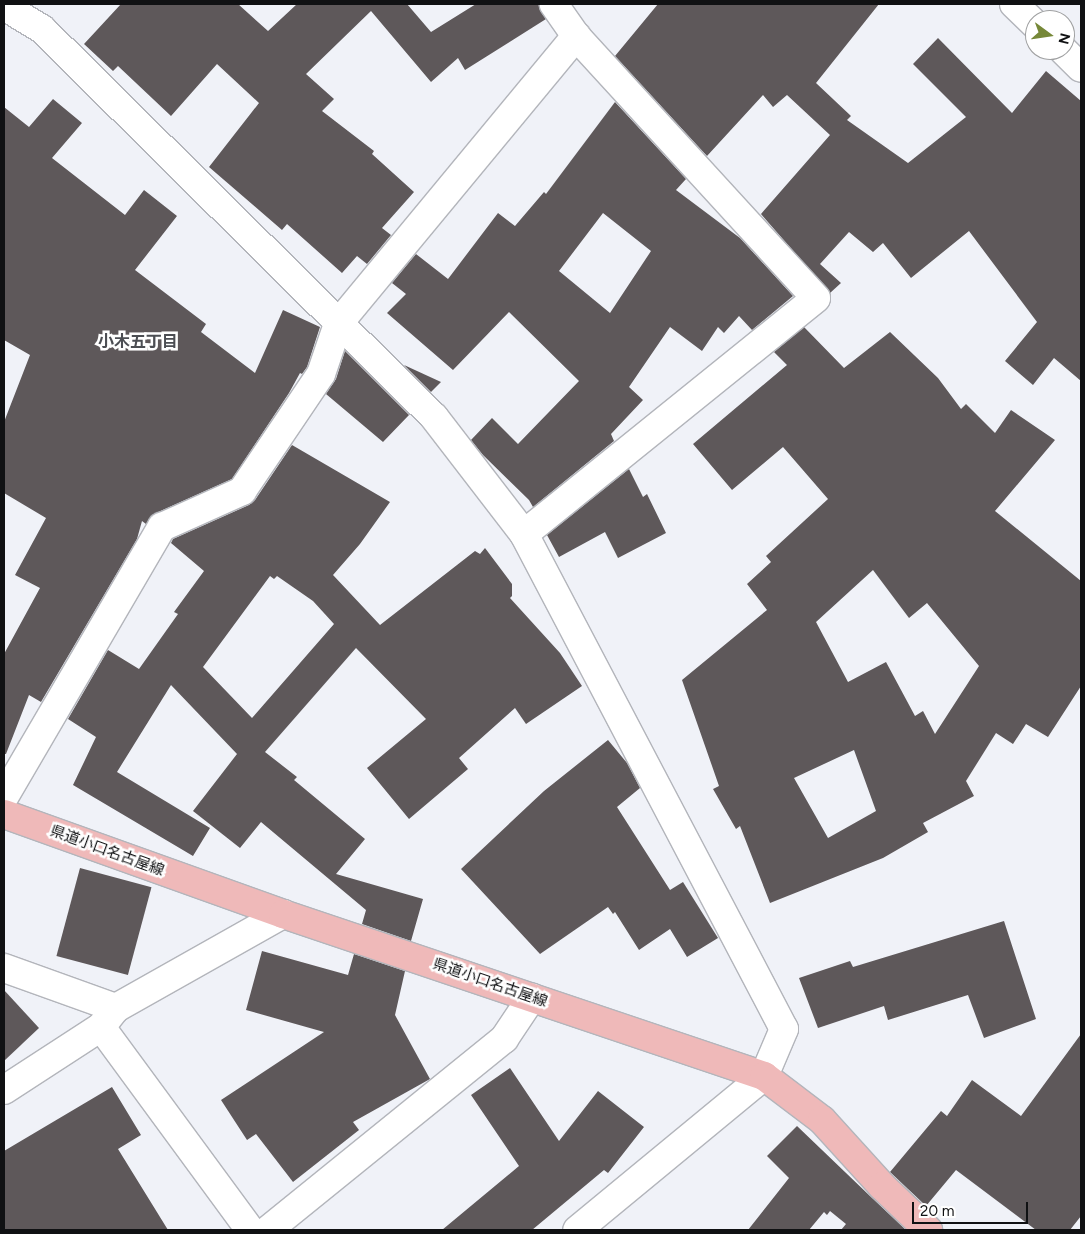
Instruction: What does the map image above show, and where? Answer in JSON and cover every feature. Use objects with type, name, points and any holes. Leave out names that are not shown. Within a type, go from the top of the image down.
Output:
[{"type":"main road","name":"県道小口名古屋線","points":[[4,814],[283,914],[532,997],[721,1064],[764,1076],[822,1120],[882,1186],[928,1230]]},
{"type":"street","points":[[34,4],[42,29]]},
{"type":"street","points":[[524,534],[816,298],[576,36],[554,4]]},
{"type":"street","points":[[1014,4],[1025,14]]},
{"type":"street","points":[[4,6],[42,29],[434,417],[524,534],[784,1028],[764,1076],[577,1230]]},
{"type":"street","points":[[4,797],[162,527],[242,491],[321,374],[338,324],[576,36]]},
{"type":"street","points":[[4,1090],[108,1017],[283,914]]},
{"type":"street","points":[[4,968],[108,1017],[250,1230]]},
{"type":"street","points":[[268,1230],[504,1039],[532,997]]},
{"type":"building","points":[[121,4],[238,4],[268,31],[297,4],[407,4],[431,32],[476,4],[539,4],[546,19],[465,70],[458,58],[431,82],[371,11],[306,74],[334,99],[322,111],[374,151],[372,154],[414,192],[382,228],[391,235],[367,264],[357,256],[342,273],[287,224],[282,230],[209,167],[259,103],[217,64],[171,116],[118,66],[113,71],[84,44]]},
{"type":"building","points":[[658,4],[879,4],[816,83],[851,116],[847,120],[908,163],[966,117],[913,64],[938,38],[1012,113],[1046,71],[1081,101],[1081,381],[1054,358],[1033,385],[1005,361],[1037,322],[969,231],[911,278],[883,243],[873,252],[849,232],[820,264],[841,283],[830,293],[761,214],[830,135],[787,95],[773,107],[763,95],[707,156],[615,56]]},
{"type":"building","points":[[53,99],[82,123],[52,158],[125,215],[144,190],[177,216],[135,270],[206,324],[201,332],[255,373],[283,310],[320,327],[307,367],[302,374],[300,373],[289,393],[232,479],[156,513],[146,524],[142,521],[137,539],[41,702],[29,695],[6,754],[4,754],[4,654],[40,588],[15,575],[46,518],[4,493],[4,422],[30,355],[4,340],[4,107],[29,127]]},
{"type":"building","points":[[615,102],[686,179],[676,190],[740,238],[793,296],[752,330],[739,316],[724,333],[718,327],[702,351],[670,327],[629,387],[643,400],[611,434],[614,441],[533,507],[529,500],[483,455],[471,440],[492,418],[518,444],[579,381],[509,312],[453,370],[387,313],[406,294],[392,283],[416,254],[448,279],[498,213],[515,226],[544,192],[546,194]],"holes":[[[603,213],[651,251],[610,313],[559,271]]]},
{"type":"building","points":[[804,327],[844,368],[890,332],[938,378],[961,409],[966,404],[995,433],[1011,410],[1055,440],[995,511],[1081,581],[1081,686],[1048,737],[1026,724],[1013,744],[996,733],[966,781],[974,796],[923,823],[928,832],[883,858],[770,903],[740,826],[736,829],[713,789],[719,786],[682,680],[767,610],[747,584],[771,562],[766,556],[828,499],[783,447],[732,490],[693,444],[787,365],[774,352]],"holes":[[[873,570],[909,618],[927,603],[979,666],[935,734],[923,711],[915,716],[886,662],[848,682],[816,622]],[[854,750],[876,811],[828,838],[794,778]]]},
{"type":"building","points":[[345,351],[409,415],[383,442],[326,394],[336,379]]},
{"type":"building","points":[[404,365],[441,382],[431,392]]},
{"type":"building","points":[[292,445],[390,502],[360,544],[333,575],[380,625],[475,551],[480,554],[485,548],[512,584],[512,596],[510,598],[560,653],[582,686],[526,724],[515,708],[459,758],[468,769],[409,819],[367,768],[426,719],[356,648],[265,752],[297,777],[294,780],[365,839],[336,874],[423,899],[411,941],[362,924],[366,910],[261,822],[240,848],[193,811],[237,754],[171,685],[117,772],[210,828],[193,856],[73,785],[96,737],[68,719],[108,650],[139,669],[178,614],[174,612],[204,571],[171,543],[173,539],[249,505],[255,500]],"holes":[[[270,576],[274,579],[277,576],[313,601],[334,624],[252,718],[203,667]]]},
{"type":"building","points":[[629,469],[643,497],[647,494],[666,533],[618,558],[605,532],[559,557],[547,535]]},
{"type":"building","points":[[608,740],[627,763],[640,788],[617,807],[670,890],[683,882],[718,938],[687,957],[670,929],[639,950],[615,912],[613,914],[608,907],[540,954],[461,869],[544,791]]},
{"type":"building","points":[[80,868],[151,887],[128,975],[56,956]]},
{"type":"building","points":[[1004,921],[1036,1019],[984,1038],[968,995],[888,1020],[884,1006],[818,1028],[799,978],[850,961],[853,967]]},
{"type":"building","points":[[262,951],[348,975],[354,954],[405,971],[395,1015],[430,1079],[353,1122],[359,1130],[293,1182],[256,1134],[247,1140],[221,1100],[324,1032],[246,1010]]},
{"type":"building","points":[[4,990],[39,1028],[4,1061]]},
{"type":"building","points":[[1081,1034],[1081,1216],[1070,1230],[1036,1230],[956,1170],[926,1206],[890,1172],[941,1111],[947,1116],[972,1080],[1021,1116]]},
{"type":"building","points":[[510,1068],[559,1141],[598,1091],[644,1127],[608,1173],[604,1170],[532,1230],[442,1230],[519,1166],[471,1095]]},
{"type":"building","points":[[112,1087],[141,1135],[118,1149],[168,1230],[4,1230],[4,1151]]},
{"type":"building","points":[[797,1126],[906,1230],[841,1230],[846,1224],[830,1211],[827,1215],[824,1212],[809,1230],[748,1230],[789,1178],[767,1156]]},
{"type":"district","name":"小木五丁目","points":[[138,342]]}]
